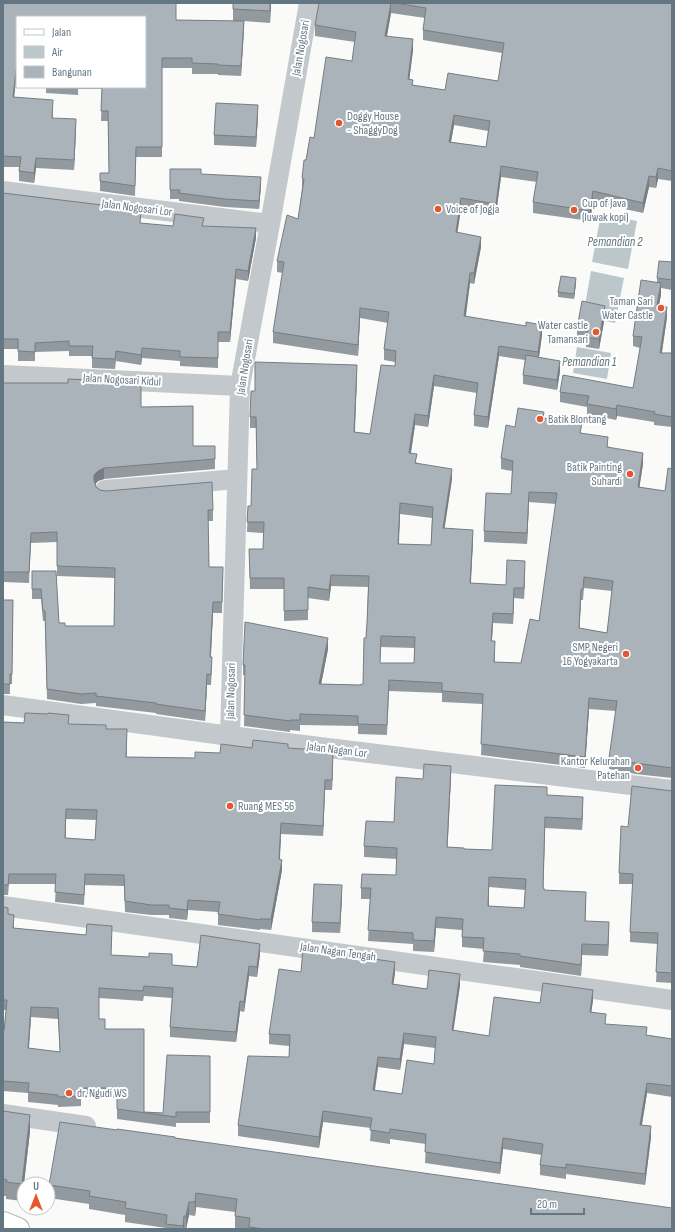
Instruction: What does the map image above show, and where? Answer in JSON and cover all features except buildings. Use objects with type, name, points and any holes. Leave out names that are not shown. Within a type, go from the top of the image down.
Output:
[{"type":"main road","points":[[3,1223],[18,1229]]},
{"type":"street","name":"Jalan Nogosari","points":[[230,736],[240,386],[309,3]]},
{"type":"street","name":"Jalan Nogosari Lor","points":[[3,192],[270,224]]},
{"type":"street","name":"Jalan Nogosari Kidul","points":[[3,375],[240,386]]},
{"type":"street","points":[[105,490],[237,479]]},
{"type":"street","name":"Jalan Nagan Lor","points":[[3,705],[230,736],[672,790]]},
{"type":"street","name":"Jalan Nagan Tengah","points":[[3,906],[672,1000]]},
{"type":"street","points":[[3,1114],[105,1129]]},
{"type":"water","name":"Pemandian 2","points":[[601,214],[637,221],[628,269],[592,262]]},
{"type":"water","name":"Pemandian 2","points":[[591,271],[624,278],[615,323],[605,321],[605,316],[583,317]]},
{"type":"water","name":"Pemandian 1","points":[[577,347],[611,353],[607,379],[573,373]]},
{"type":"place","name":"Doggy House - ShaggyDog","points":[[339,123]]},
{"type":"place","name":"Voice of Jogja","points":[[438,209]]},
{"type":"place","name":"Cup of Java (luwak kopi)","points":[[574,210]]},
{"type":"place","name":"Taman Sari Water Castle","points":[[661,308]]},
{"type":"place","name":"Water castle Tamansari","points":[[596,332]]},
{"type":"place","name":"Batik Blontang","points":[[540,419]]},
{"type":"place","name":"Batik Painting Suhardi","points":[[630,474]]},
{"type":"place","name":"SMP Negeri 16 Yogyakarta","points":[[626,654]]},
{"type":"place","name":"Kantor Kelurahan Patehan","points":[[638,768]]},
{"type":"place","name":"Ruang MES 56","points":[[230,806]]},
{"type":"place","name":"dr. Ngudi WS","points":[[69,1093]]}]
